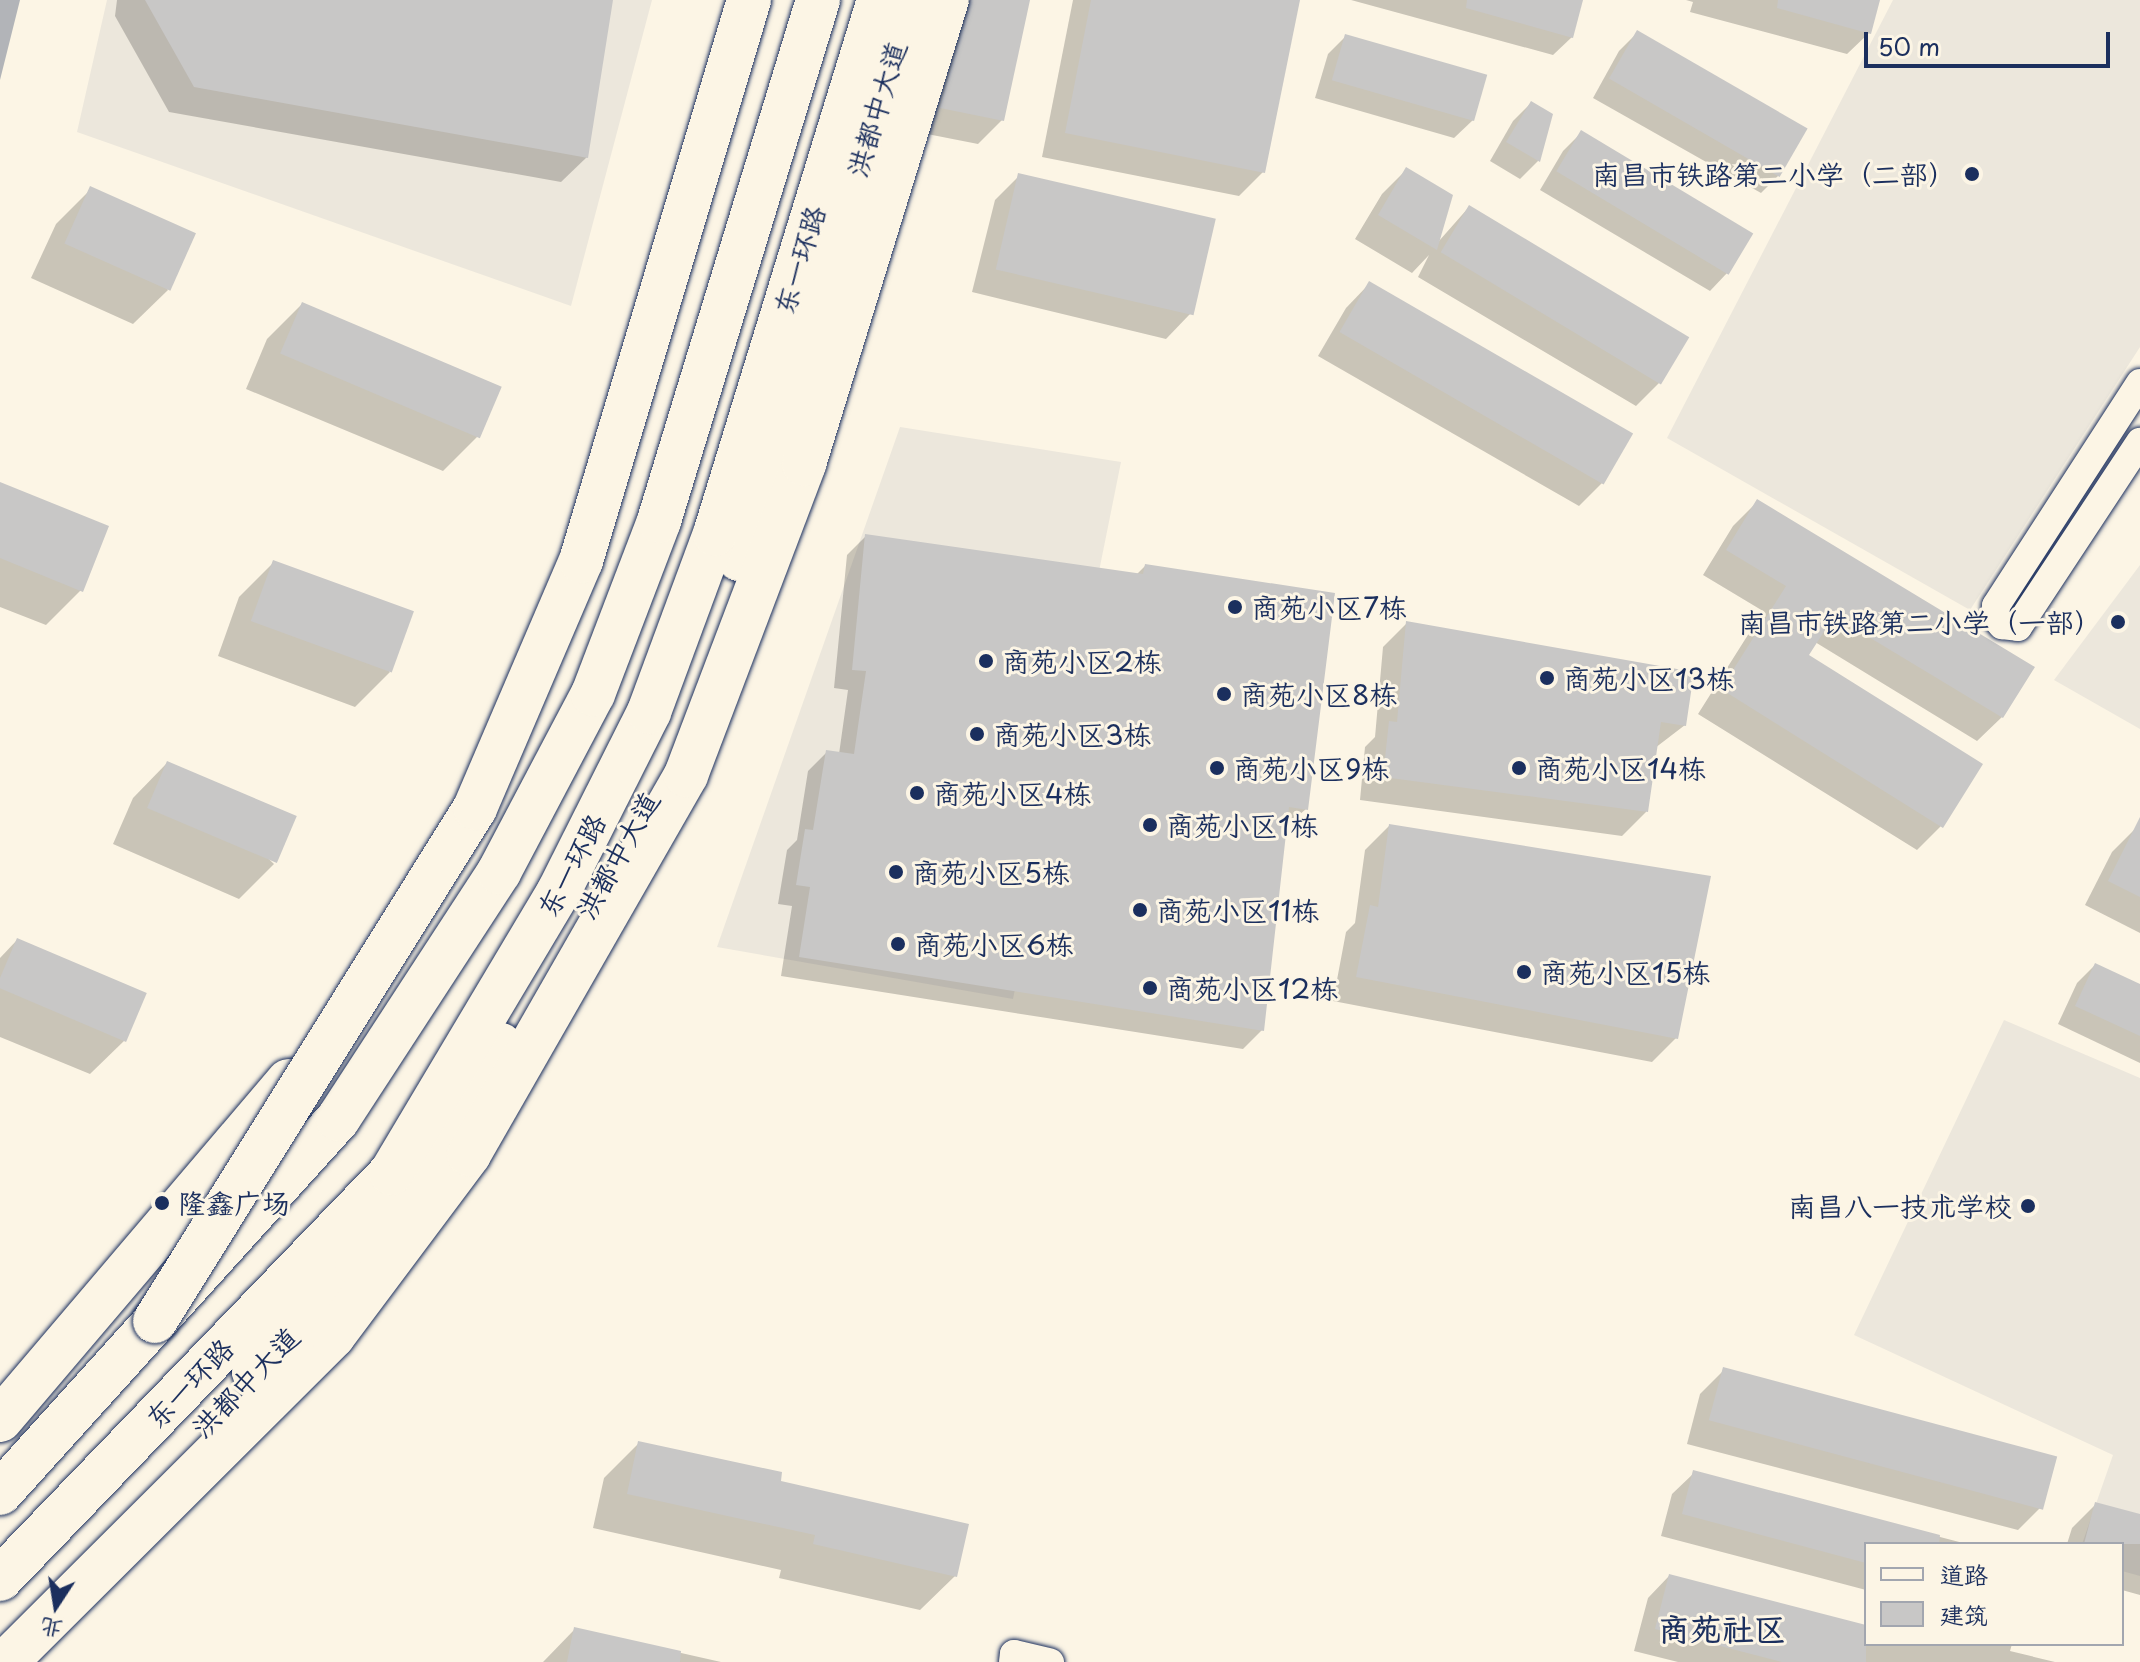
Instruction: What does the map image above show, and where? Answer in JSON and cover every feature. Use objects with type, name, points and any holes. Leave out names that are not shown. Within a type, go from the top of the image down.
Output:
[{"type":"main road","points":[[155,1321],[475,808],[581,561],[749,0]]},
{"type":"main road","points":[[0,1420],[449,887],[537,714],[607,538],[763,0]]},
{"type":"main road","name":"东一环路","points":[[0,1493],[338,1119],[499,872],[593,694],[659,521],[818,0]]},
{"type":"main road","name":"东一环路","points":[[0,1579],[391,1173],[558,893],[649,712],[715,534],[879,0]]},
{"type":"main road","name":"洪都中大道","points":[[0,1637],[357,1264],[617,867],[664,769],[732,581],[909,0]]},
{"type":"main road","points":[[6,1662],[333,1336],[469,1154],[686,775],[804,464],[947,0]]},
{"type":"street","points":[[2140,383],[1996,606],[1995,617],[2002,625],[2018,627],[2140,442]]},
{"type":"street","points":[[1014,1658],[1050,1662]]},
{"type":"shaded area","points":[[0,0],[20,0],[0,80]]},
{"type":"shaded area","points":[[107,0],[652,0],[571,306],[77,132]]},
{"type":"shaded area","name":"南昌市铁路第二小学（二部）","points":[[1893,0],[2140,0],[2140,347],[1970,610],[1667,438]]},
{"type":"shaded area","points":[[900,427],[1121,462],[1013,999],[717,947]]},
{"type":"shaded area","name":"南昌市铁路第二小学（一部）","points":[[2140,565],[2140,729],[2054,680]]},
{"type":"shaded area","name":"南昌八一技术学校","points":[[2004,1020],[2140,1078],[2140,1576],[2124,1572],[2124,1542],[2083,1542],[2113,1455],[1854,1335]]},
{"type":"building","points":[[145,0],[613,0],[588,158],[194,87]]},
{"type":"building","points":[[971,0],[1030,0],[1004,121],[940,108]]},
{"type":"building","points":[[1091,0],[1300,0],[1265,173],[1065,133]]},
{"type":"building","points":[[1467,0],[1583,0],[1573,38],[1466,8]]},
{"type":"building","points":[[1778,0],[1880,0],[1871,34],[1777,8]]},
{"type":"building","points":[[1637,30],[1808,128],[1780,177],[1609,78]]},
{"type":"building","points":[[1345,34],[1487,75],[1474,121],[1332,80]]},
{"type":"building","points":[[1531,101],[1553,114],[1540,162],[1506,142]]},
{"type":"building","points":[[1581,130],[1753,234],[1729,275],[1556,171]]},
{"type":"building","points":[[1406,167],[1453,195],[1437,250],[1378,215]]},
{"type":"building","points":[[1018,173],[1216,219],[1194,315],[996,269]]},
{"type":"building","points":[[90,186],[196,233],[170,291],[64,244]]},
{"type":"building","points":[[1469,205],[1689,337],[1661,385],[1441,252]]},
{"type":"building","points":[[1369,281],[1633,433],[1604,485],[1340,332]]},
{"type":"building","points":[[302,302],[502,387],[480,438],[280,354]]},
{"type":"building","points":[[0,482],[109,526],[83,592],[0,558]]},
{"type":"building","points":[[1757,499],[2035,667],[2003,718],[1834,616],[1809,655],[1983,764],[1943,828],[1721,689],[1786,586],[1726,550]]},
{"type":"building","points":[[865,534],[1143,574],[1145,564],[1335,593],[1308,810],[1289,807],[1264,1031],[799,957],[810,887],[796,885],[805,829],[813,830],[826,750],[854,754],[866,671],[852,670]]},
{"type":"building","points":[[273,560],[414,611],[392,672],[251,621]]},
{"type":"building","points":[[1406,621],[1694,672],[1686,726],[1661,722],[1648,812],[1383,777],[1389,721],[1397,722]]},
{"type":"building","points":[[167,761],[297,816],[277,863],[147,808]]},
{"type":"building","points":[[2140,817],[2140,897],[2108,881]]},
{"type":"building","points":[[1389,824],[1711,876],[1678,1039],[1356,977],[1370,905],[1378,907]]},
{"type":"building","points":[[17,938],[147,993],[126,1042],[0,988],[0,978]]},
{"type":"building","points":[[2095,963],[2140,984],[2140,1036],[2075,1006]]},
{"type":"building","points":[[1723,1367],[2057,1457],[2043,1510],[1709,1420]]},
{"type":"building","points":[[638,1441],[782,1472],[781,1481],[969,1524],[957,1577],[813,1544],[815,1535],[627,1494]]},
{"type":"building","points":[[1693,1470],[1940,1535],[1939,1542],[1864,1542],[1864,1562],[1682,1514]]},
{"type":"building","points":[[2095,1502],[2140,1514],[2140,1544],[2085,1542]]},
{"type":"building","points":[[1669,1574],[1864,1624],[1866,1662],[1782,1662],[1655,1629]]},
{"type":"building","points":[[574,1627],[681,1651],[680,1662],[567,1662]]},
{"type":"place","name":"南昌市铁路第二小学（二部）","points":[[1972,174]]},
{"type":"place","name":"商苑小区7栋","points":[[1235,607]]},
{"type":"place","name":"南昌市铁路第二小学（一部）","points":[[2118,622]]},
{"type":"place","name":"商苑小区2栋","points":[[986,661]]},
{"type":"place","name":"商苑小区13栋","points":[[1547,678]]},
{"type":"place","name":"商苑小区8栋","points":[[1224,694]]},
{"type":"place","name":"商苑小区3栋","points":[[977,734]]},
{"type":"place","name":"商苑小区9栋","points":[[1217,768]]},
{"type":"place","name":"商苑小区14栋","points":[[1519,768]]},
{"type":"place","name":"商苑小区4栋","points":[[917,793]]},
{"type":"place","name":"商苑小区1栋","points":[[1150,825]]},
{"type":"place","name":"商苑小区5栋","points":[[896,872]]},
{"type":"place","name":"商苑小区11栋","points":[[1140,910]]},
{"type":"place","name":"商苑小区6栋","points":[[898,944]]},
{"type":"place","name":"商苑小区15栋","points":[[1524,972]]},
{"type":"place","name":"商苑小区12栋","points":[[1150,988]]},
{"type":"place","name":"隆鑫广场","points":[[162,1203]]},
{"type":"place","name":"南昌八一技术学校","points":[[2028,1206]]},
{"type":"district","name":"商苑社区","points":[[1722,1628]]}]
